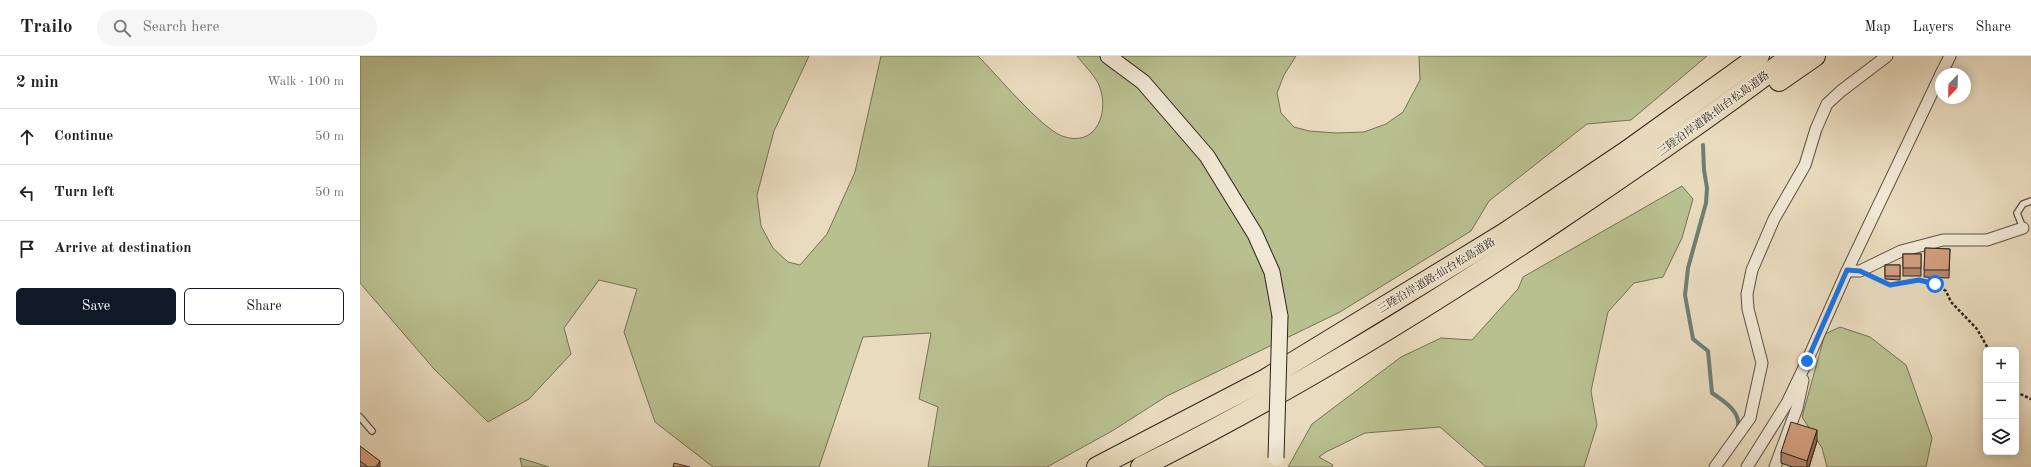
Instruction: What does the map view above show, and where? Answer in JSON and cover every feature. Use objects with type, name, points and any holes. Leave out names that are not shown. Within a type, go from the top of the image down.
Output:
[{"type":"highway","points":[[1634,158],[1737,56]]},
{"type":"highway","name":"三陸沿岸道路;仙台松島道路","points":[[1141,467],[1192,442],[1339,361],[1493,264],[1634,158],[1759,56]]},
{"type":"highway","name":"三陸沿岸道路;仙台松島道路","points":[[1096,467],[1266,379],[1505,233],[1634,158],[1791,56]]},
{"type":"highway","points":[[1634,158],[1755,98],[1816,56]]},
{"type":"street","points":[[1108,56],[1143,82],[1207,156],[1255,234],[1272,272],[1280,316],[1276,462]]},
{"type":"street","points":[[1715,467],[1750,418],[1762,363],[1748,309],[1748,294],[1752,270],[1774,220],[1805,165],[1816,129],[1827,104],[1841,91],[1887,56]]},
{"type":"street","points":[[1944,68],[1950,56]]},
{"type":"street","points":[[1748,467],[1787,403],[1847,270],[1935,87]]},
{"type":"street","points":[[1847,270],[1860,271],[1901,252],[1943,240],[1987,240],[2023,228]]},
{"type":"street","points":[[1775,467],[1797,408],[1807,361]]},
{"type":"lane","points":[[2023,228],[2017,213],[2023,204],[2031,201]]},
{"type":"lane","points":[[360,417],[372,431]]},
{"type":"path","points":[[1860,271],[1890,285],[1919,280],[1935,284],[1946,291],[1951,302],[1977,329],[1987,347]]},
{"type":"path","points":[[2019,393],[2031,399]]},
{"type":"green space","points":[[360,56],[809,56],[774,131],[757,195],[761,226],[773,248],[788,262],[800,265],[827,234],[855,172],[881,56],[978,56],[1019,100],[1043,123],[1062,136],[1074,139],[1084,137],[1092,132],[1102,115],[1103,104],[1102,94],[1098,83],[1077,56],[1296,56],[1284,75],[1277,93],[1281,113],[1294,127],[1309,131],[1336,133],[1364,132],[1386,124],[1403,112],[1420,80],[1419,56],[1707,56],[1631,120],[1587,124],[1489,201],[1471,231],[1340,312],[1167,396],[1112,431],[1047,467],[928,467],[938,407],[919,399],[931,333],[863,337],[819,467],[713,467],[655,422],[624,332],[637,289],[599,280],[564,328],[571,354],[529,399],[488,422],[434,369],[360,283]]},
{"type":"green space","points":[[1682,186],[1693,199],[1682,238],[1663,277],[1634,283],[1608,312],[1591,391],[1597,425],[1584,467],[1486,467],[1440,427],[1365,433],[1319,457],[1333,465],[1332,467],[1288,467],[1312,424],[1401,357],[1441,338],[1472,340],[1518,289],[1523,277]]},
{"type":"green space","points":[[1840,327],[1870,337],[1906,365],[1932,438],[1926,467],[1827,467],[1822,448],[1802,417],[1825,334]]},
{"type":"green space","points":[[520,458],[549,467],[522,467]]},
{"type":"building","points":[[1925,248],[1950,249],[1949,270],[1924,270]]},
{"type":"building","points":[[1903,254],[1921,254],[1921,268],[1903,268]]},
{"type":"building","points":[[1885,265],[1900,265],[1900,276],[1885,276]]},
{"type":"building","points":[[1791,422],[1817,430],[1807,461],[1781,452]]},
{"type":"building","points":[[360,446],[380,461],[376,467],[368,467],[360,461]]},
{"type":"building","points":[[674,463],[690,467],[673,467]]},
{"type":"waterway","points":[[1703,145],[1704,170],[1707,188],[1706,203],[1688,268],[1685,295],[1693,339],[1708,351],[1712,393],[1727,404],[1735,413],[1738,423],[1737,429]]},
{"type":"route","points":[[1807,361],[1847,270],[1860,271],[1890,285],[1919,280],[1935,284]]}]
